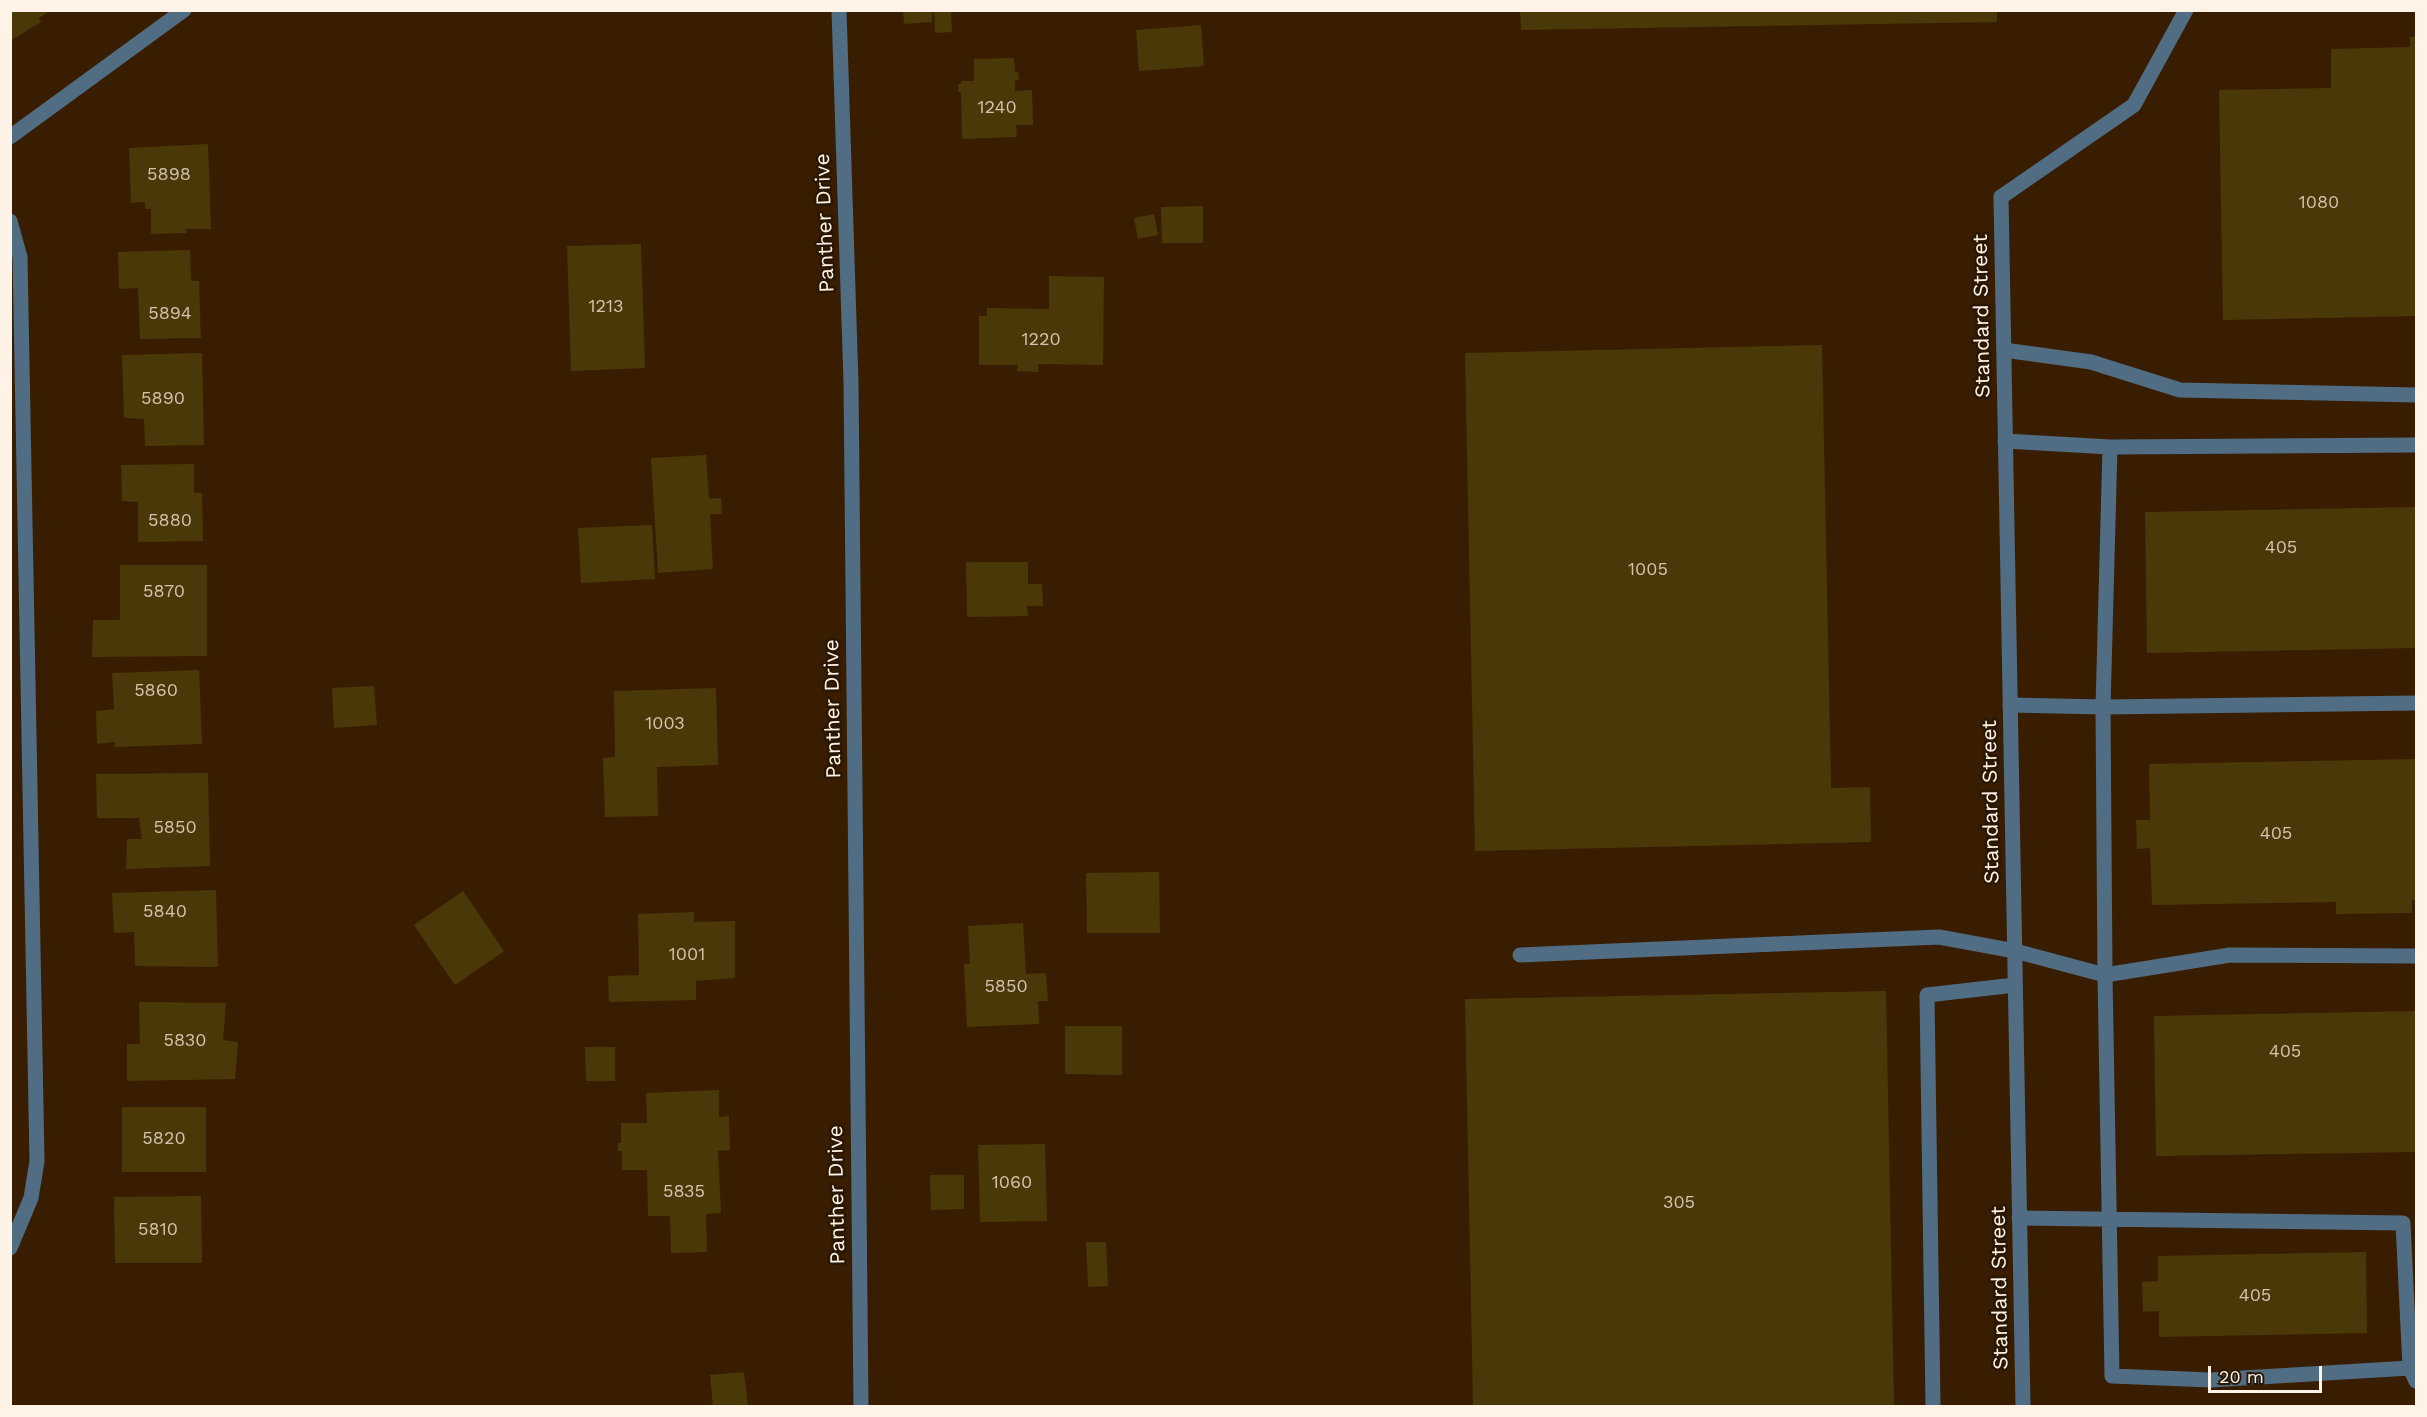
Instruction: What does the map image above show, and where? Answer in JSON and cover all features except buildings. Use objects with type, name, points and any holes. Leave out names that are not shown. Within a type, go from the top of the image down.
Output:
[{"type":"street","points":[[10,137],[184,10]]},
{"type":"street","name":"Panther Drive","points":[[839,10],[851,383],[861,1407]]},
{"type":"street","name":"Standard Street","points":[[2023,1407],[2001,197],[2134,105],[2186,10]]},
{"type":"street","points":[[10,221],[20,257],[37,1161],[31,1198],[10,1248]]},
{"type":"street","points":[[2004,350],[2091,362],[2180,390],[2416,395]]},
{"type":"street","points":[[2006,441],[2110,447],[2416,445]]},
{"type":"street","points":[[2019,1218],[2109,1219],[2410,1222],[2413,1375],[2210,1380],[2112,1376],[2109,1219],[2104,975],[2103,707],[2110,447]]},
{"type":"street","points":[[2010,705],[2103,707],[2416,703]]},
{"type":"street","points":[[1520,955],[1939,937],[2015,951],[2104,975],[2230,955],[2416,956]]},
{"type":"street","points":[[1932,1407],[1927,995],[2015,985]]}]
